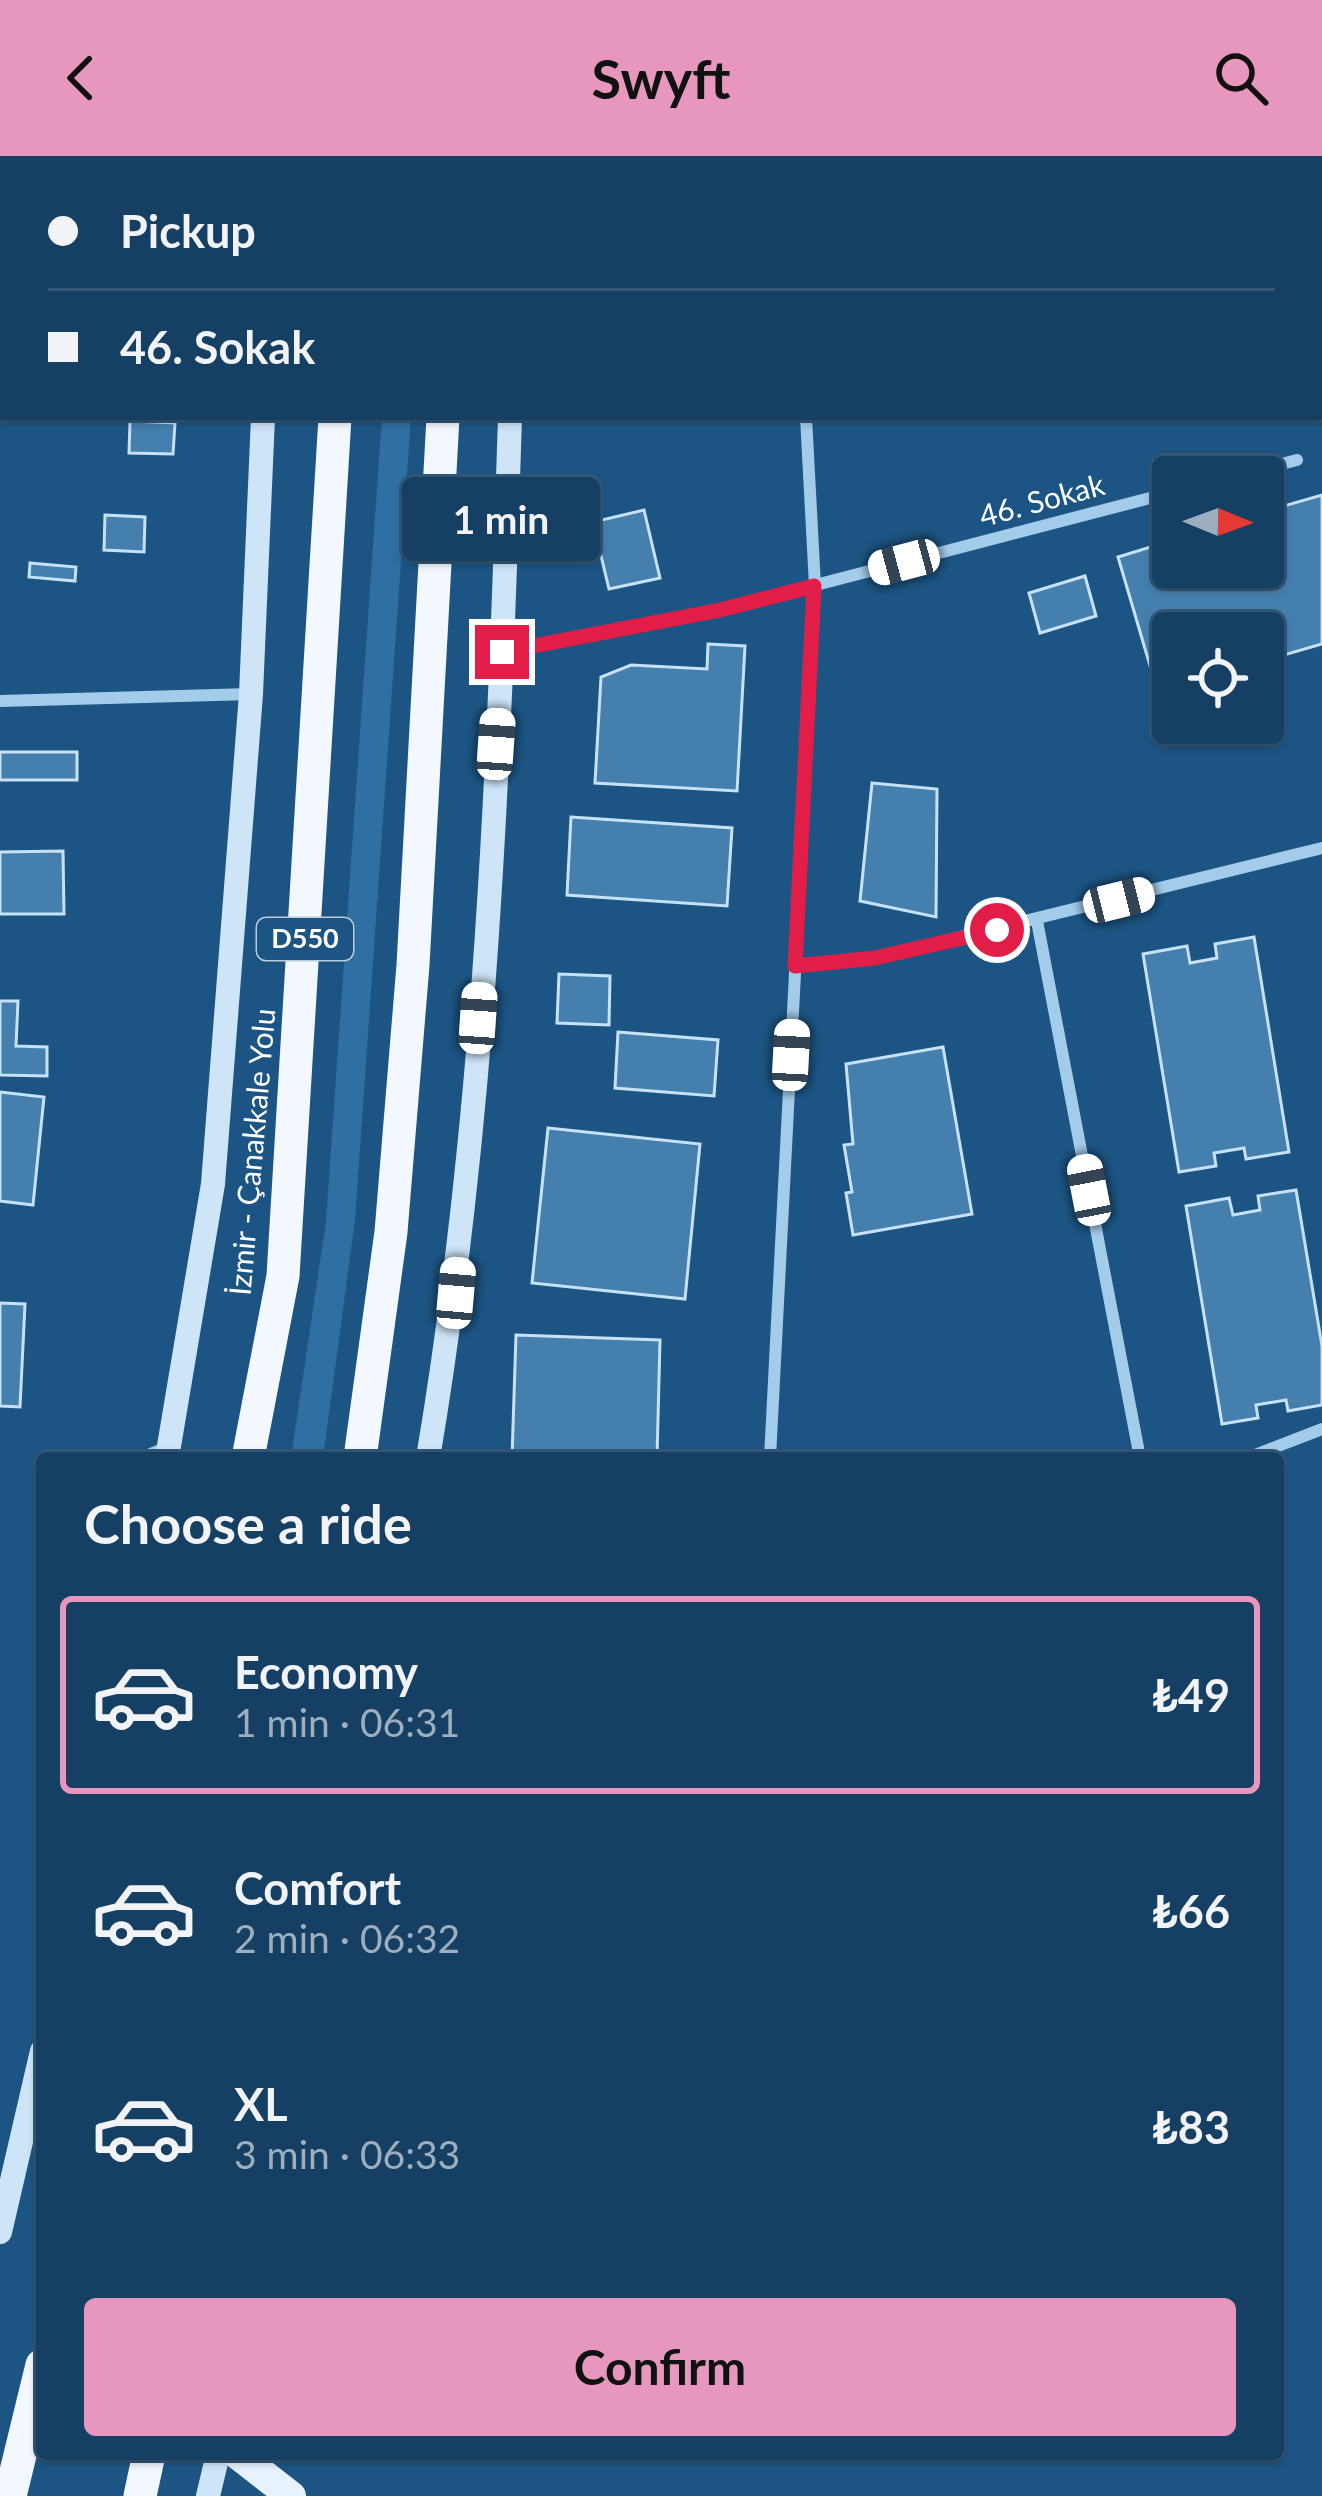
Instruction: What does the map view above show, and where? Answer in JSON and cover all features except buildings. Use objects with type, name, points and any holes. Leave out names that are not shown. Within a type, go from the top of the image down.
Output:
[{"type":"highway","name":"İzmir - Çanakkale Yolu","points":[[249,1452],[283,1276],[334,420]]},
{"type":"highway","points":[[361,1452],[391,1232],[413,965],[442,420]]},
{"type":"highway","points":[[10,2496],[36,2390]]},
{"type":"highway","points":[[140,2496],[148,2460]]},
{"type":"main road","points":[[168,1451],[213,1184],[251,694],[263,420]]},
{"type":"main road","points":[[429,1452],[458,1270],[502,652],[510,420]]},
{"type":"main road","points":[[0,2232],[36,2077]]},
{"type":"main road","points":[[208,2496],[217,2460]]},
{"type":"main road","points":[[245,2460],[291,2496]]},
{"type":"street","points":[[770,1452],[814,586],[806,420]]},
{"type":"street","points":[[1284,463],[1297,460]]},
{"type":"street","name":"46. Sokak","points":[[502,652],[720,610],[1152,497]]},
{"type":"street","points":[[0,700],[251,694]]},
{"type":"street","points":[[795,966],[875,958],[1322,848]]},
{"type":"street","points":[[1037,921],[1139,1452]]},
{"type":"street","points":[[1263,1452],[1322,1429]]},
{"type":"shaded area","points":[[382,420],[411,420],[355,1220],[324,1452],[292,1452],[326,1221]]},
{"type":"route","points":[[502,652],[720,610],[814,586],[795,966],[875,958],[997,930]]}]
